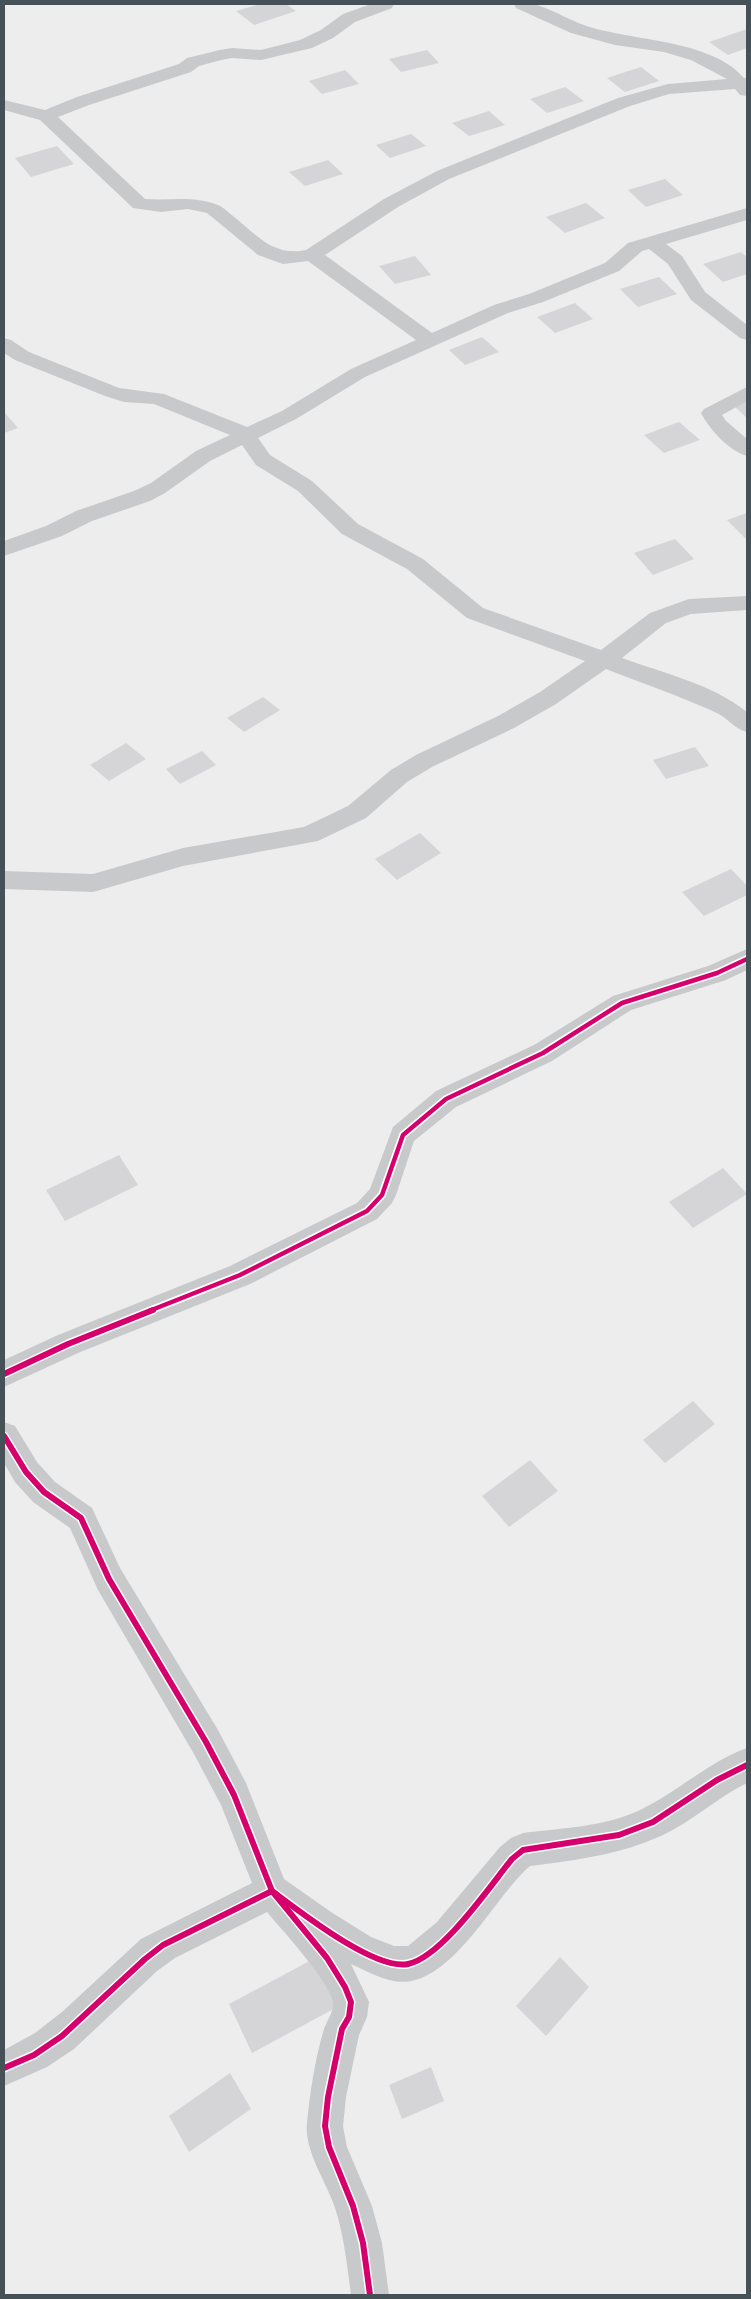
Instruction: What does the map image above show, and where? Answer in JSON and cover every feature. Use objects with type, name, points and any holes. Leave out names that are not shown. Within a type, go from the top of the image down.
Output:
[{"type":"street","points":[[46,116],[83,101],[185,68],[198,61],[232,53],[272,54],[306,44],[327,34],[348,18],[386,4]]},
{"type":"street","points":[[522,4],[559,22],[615,40],[685,51],[731,73],[745,86]]},
{"type":"street","points":[[4,105],[14,106],[46,116],[140,204],[199,204],[222,214],[250,241],[265,251],[283,258],[312,256],[391,204],[454,170],[644,95],[668,90],[745,86]]},
{"type":"street","points":[[4,549],[54,531],[84,516],[142,496],[158,488],[203,456],[245,434],[288,415],[358,373],[501,308],[536,298],[612,267],[635,247],[747,214]]},
{"type":"street","points":[[652,242],[675,260],[698,296],[747,334]]},
{"type":"street","points":[[312,256],[430,341]]},
{"type":"street","points":[[4,344],[22,356],[112,392],[124,396],[157,398],[245,434],[254,451],[264,460],[305,486],[350,529],[415,564],[475,613],[650,676],[727,708],[747,724]]},
{"type":"street","points":[[747,393],[711,413],[718,424],[747,449]]},
{"type":"street","points":[[4,880],[93,883],[182,857],[309,835],[357,812],[399,776],[424,761],[534,708],[658,618],[689,607],[747,603]]},
{"type":"street","points":[[4,1374],[68,1344],[240,1275],[367,1211],[382,1195],[402,1135],[446,1100],[544,1052],[622,1003],[717,973],[747,958]]},
{"type":"street","points":[[4,1436],[26,1472],[44,1492],[81,1518],[110,1579],[206,1742],[234,1795],[272,1891],[327,1958],[351,2002],[349,2017],[342,2029],[328,2097],[326,2126],[329,2147],[353,2206],[363,2243],[370,2295]]},
{"type":"street","points":[[272,1891],[322,1928],[357,1948],[388,1962],[407,1964],[423,1957],[442,1943],[512,1859],[523,1850],[619,1835],[653,1822],[717,1780],[747,1765]]},
{"type":"street","points":[[4,2068],[42,2049],[78,2022],[136,1966],[170,1940],[184,1936],[272,1891]]},
{"type":"building","points":[[260,4],[286,4],[296,11],[254,25],[236,11]]},
{"type":"building","points":[[747,29],[747,48],[728,55],[709,42]]},
{"type":"building","points":[[427,50],[439,63],[401,72],[389,59]]},
{"type":"building","points":[[641,67],[659,81],[625,92],[607,78]]},
{"type":"building","points":[[345,70],[359,84],[322,94],[309,81]]},
{"type":"building","points":[[565,87],[584,101],[547,113],[530,99]]},
{"type":"building","points":[[489,111],[505,125],[469,136],[452,123]]},
{"type":"building","points":[[411,134],[426,146],[390,158],[376,145]]},
{"type":"building","points":[[57,146],[74,164],[31,177],[15,158]]},
{"type":"building","points":[[328,160],[343,174],[305,186],[289,172]]},
{"type":"building","points":[[665,179],[683,195],[646,207],[628,190]]},
{"type":"building","points":[[586,203],[605,218],[565,233],[546,217]]},
{"type":"building","points":[[741,252],[747,257],[747,274],[723,282],[703,264]]},
{"type":"building","points":[[415,256],[431,275],[395,284],[379,266]]},
{"type":"building","points":[[659,277],[677,294],[638,307],[620,289]]},
{"type":"building","points":[[575,303],[593,319],[555,333],[537,317]]},
{"type":"building","points":[[482,337],[499,352],[465,365],[449,350]]},
{"type":"building","points":[[747,400],[747,418],[733,405]]},
{"type":"building","points":[[4,414],[18,428],[4,433]]},
{"type":"building","points":[[679,422],[700,440],[664,453],[644,435]]},
{"type":"building","points":[[747,513],[747,540],[727,520]]},
{"type":"building","points":[[675,539],[694,559],[653,575],[634,553]]},
{"type":"building","points":[[263,697],[280,710],[244,732],[227,718]]},
{"type":"building","points":[[126,743],[146,759],[109,781],[90,765]]},
{"type":"building","points":[[695,747],[709,766],[666,779],[653,760]]},
{"type":"building","points":[[202,751],[216,765],[180,784],[166,769]]},
{"type":"building","points":[[420,833],[441,853],[397,880],[375,859]]},
{"type":"building","points":[[731,869],[747,886],[747,895],[704,916],[682,892]]},
{"type":"building","points":[[119,1155],[138,1185],[65,1221],[46,1190]]},
{"type":"building","points":[[723,1168],[747,1194],[693,1228],[669,1202]]},
{"type":"building","points":[[693,1401],[715,1424],[665,1463],[643,1440]]},
{"type":"building","points":[[530,1460],[558,1491],[509,1527],[482,1496]]},
{"type":"building","points":[[317,1957],[339,2006],[252,2053],[229,2004]]},
{"type":"building","points":[[560,1957],[589,1987],[546,2036],[516,2006]]},
{"type":"building","points":[[431,2067],[444,2101],[402,2119],[389,2085]]},
{"type":"building","points":[[230,2073],[251,2109],[189,2152],[169,2116]]},
{"type":"cycle path","points":[[4,1374],[68,1344],[240,1275],[367,1211],[382,1195],[403,1135],[446,1099],[543,1053],[622,1003],[717,973],[747,959]]},
{"type":"cycle path","points":[[4,1436],[26,1472],[44,1492],[81,1518],[109,1579],[206,1742],[234,1795],[272,1891],[327,1958],[345,1987],[351,2002],[349,2017],[342,2029],[328,2097],[325,2126],[329,2147],[353,2206],[363,2243],[370,2295]]},
{"type":"cycle path","points":[[4,2068],[34,2055],[62,2036],[136,1966],[163,1945],[272,1891],[318,1924],[358,1949],[394,1964],[408,1964],[421,1958],[450,1934],[512,1859],[523,1850],[591,1841],[619,1835],[653,1822],[717,1780],[747,1765]]}]
